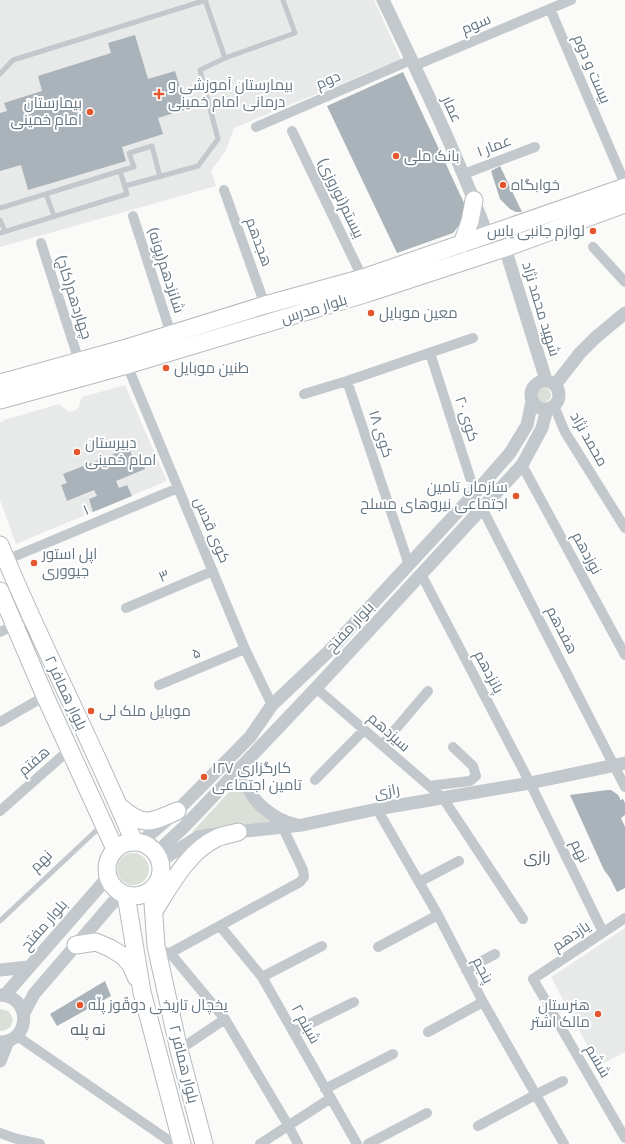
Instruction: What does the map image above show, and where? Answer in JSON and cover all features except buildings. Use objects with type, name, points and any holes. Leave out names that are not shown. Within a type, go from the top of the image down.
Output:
[{"type":"main road","name":"بلوار مدرس","points":[[0,396],[79,361],[125,360],[171,334],[265,305],[366,285],[487,234],[625,185]]},
{"type":"main road","points":[[462,244],[470,221],[474,200]]},
{"type":"main road","name":"بلوار مدرس","points":[[0,396],[125,360],[366,285],[505,248],[625,204]]},
{"type":"main road","name":"بلوار همافر ۲","points":[[3,552],[31,618],[137,842]]},
{"type":"main road","name":"بلوار همافر ۲","points":[[0,591],[7,629],[45,696],[115,849]]},
{"type":"main road","points":[[120,807],[132,817],[142,821],[150,821],[174,814]]},
{"type":"main road","points":[[154,910],[178,873],[190,858],[217,837],[238,832]]},
{"type":"main road","points":[[137,842],[152,848],[158,857],[161,871],[160,877],[152,889],[139,896],[124,894],[111,884],[106,870],[110,855],[115,849],[121,845],[137,842]]},
{"type":"main road","name":"بلوار همافر ۲","points":[[152,889],[154,910],[164,951],[179,1050],[206,1143]]},
{"type":"main road","name":"بلوار همافر ۲","points":[[124,894],[142,992],[182,1144]]},
{"type":"main road","points":[[76,945],[96,942],[124,956],[131,965],[142,992]]},
{"type":"street","name":"عمار","points":[[382,0],[464,174],[487,234]]},
{"type":"street","name":"سوم","points":[[413,63],[571,0]]},
{"type":"street","name":"بیست و دوم","points":[[550,9],[625,185]]},
{"type":"street","name":"دوم","points":[[256,127],[413,63]]},
{"type":"street","name":"بیستم(نوروزی)","points":[[292,131],[366,285]]},
{"type":"street","name":"عمار ۱","points":[[464,174],[535,147]]},
{"type":"street","name":"هجدهم","points":[[224,190],[265,305]]},
{"type":"street","name":"شانزدهم(پونه)","points":[[133,216],[171,334]]},
{"type":"street","name":"چهاردهم(کاج)","points":[[41,243],[79,361]]},
{"type":"street","points":[[593,247],[625,282]]},
{"type":"street","name":"شهید محمد نژاد","points":[[505,248],[551,383]]},
{"type":"street","points":[[551,383],[595,338],[625,313]]},
{"type":"street","points":[[304,394],[473,338]]},
{"type":"street","name":"کوی ۲۰","points":[[430,353],[475,493]]},
{"type":"street","name":"کوی قدس","points":[[125,360],[244,649],[272,705]]},
{"type":"street","name":"کوی ۱۸","points":[[347,381],[409,565]]},
{"type":"street","points":[[538,382],[551,383],[559,392],[558,400],[551,407],[540,408],[532,401],[530,394],[533,387],[538,382]]},
{"type":"street","name":"بلوار مفتح","points":[[137,842],[174,814],[250,737],[272,705],[328,652],[475,493],[510,453],[517,442],[527,425],[532,401]]},
{"type":"street","name":"بلوار مفتح","points":[[158,857],[184,827],[316,688],[522,465],[542,428],[551,407]]},
{"type":"street","name":"محمد نژاد","points":[[551,407],[565,432],[624,524]]},
{"type":"street","name":"نوزدهم","points":[[522,465],[625,655]]},
{"type":"street","name":"۱","points":[[3,552],[178,488]]},
{"type":"street","name":"هفدهم","points":[[482,508],[620,764]]},
{"type":"street","name":"۳","points":[[126,608],[213,571]]},
{"type":"street","name":"پانزدهم","points":[[421,574],[530,783]]},
{"type":"street","points":[[383,593],[394,604]]},
{"type":"street","points":[[7,629],[31,618]]},
{"type":"street","name":"۵","points":[[159,685],[244,649]]},
{"type":"street","name":"سیزدهم","points":[[316,688],[443,798],[523,919]]},
{"type":"street","points":[[382,745],[428,691]]},
{"type":"street","points":[[0,722],[45,696]]},
{"type":"street","points":[[315,780],[364,730]]},
{"type":"street","points":[[429,786],[470,781],[476,776],[473,766],[453,747]]},
{"type":"street","name":"هفتم","points":[[0,811],[69,750]]},
{"type":"street","points":[[248,760],[246,782],[258,802],[266,811],[278,819],[288,823],[302,825]]},
{"type":"street","points":[[620,764],[625,787]]},
{"type":"street","name":"رازی","points":[[158,857],[198,837],[208,834],[302,825],[377,809],[530,783],[620,764]]},
{"type":"street","name":"نهم","points":[[530,783],[603,932]]},
{"type":"street","name":"پنجم","points":[[377,809],[438,915],[483,1002],[564,1144]]},
{"type":"street","points":[[174,814],[172,824],[175,827],[184,827]]},
{"type":"street","points":[[283,828],[303,870],[304,877],[300,882],[220,926],[164,951],[225,1019],[298,1144]]},
{"type":"street","points":[[419,882],[459,861]]},
{"type":"street","name":"بلوار مفتح","points":[[2,994],[108,877]]},
{"type":"street","points":[[24,1013],[34,994],[76,945],[124,894]]},
{"type":"street","points":[[378,947],[438,915]]},
{"type":"street","name":"یازدهم","points":[[533,978],[625,918]]},
{"type":"street","name":"شبنم ۲","points":[[220,926],[262,977],[357,1144]]},
{"type":"street","points":[[262,977],[322,946]]},
{"type":"street","points":[[466,970],[495,954]]},
{"type":"street","points":[[0,970],[28,967]]},
{"type":"street","name":"ششم","points":[[533,978],[625,1138]]},
{"type":"street","points":[[0,1061],[8,1040],[22,1029],[24,1021],[24,1013],[22,1008],[15,1000],[2,994]]},
{"type":"street","points":[[293,1032],[354,1002]]},
{"type":"street","points":[[428,1032],[483,1002]]},
{"type":"street","points":[[179,1050],[225,1019]]},
{"type":"street","points":[[8,1040],[174,1144]]},
{"type":"street","points":[[325,1089],[393,1054]]},
{"type":"street","points":[[478,1126],[563,1081]]},
{"type":"street","points":[[260,1144],[331,1098]]},
{"type":"street","points":[[368,1144],[427,1114]]},
{"type":"street","points":[[0,1133],[17,1139],[40,1144]]},
{"type":"lane","points":[[0,74],[13,60],[206,0],[225,58]]},
{"type":"lane","points":[[125,186],[198,166],[218,139],[200,70],[225,58],[294,33],[283,0]]},
{"type":"lane","points":[[0,208],[134,167],[130,153],[152,146],[160,176]]},
{"type":"lane","points":[[0,220],[2,232],[127,194],[120,171]]},
{"type":"lane","points":[[46,194],[54,216]]},
{"type":"lane","name":"نهم","points":[[0,922],[104,823]]},
{"type":"shaded area","name":"بیمارستان آموزشی و درمانی امام خمینی","points":[[0,0],[374,0],[401,59],[234,128],[226,150],[211,171],[216,186],[0,247]]},
{"type":"shaded area","name":"دبیرستان امام خمینی","points":[[125,385],[167,481],[16,544],[0,500],[0,423],[4,420],[59,404],[69,412],[73,411],[78,409],[82,397]]},
{"type":"shaded area","points":[[541,388],[547,388],[551,392],[551,398],[547,402],[541,402],[537,398],[537,392]]},
{"type":"shaded area","points":[[240,780],[279,825],[192,832]]},
{"type":"shaded area","points":[[130,853],[136,853],[145,857],[149,869],[145,881],[136,885],[130,885],[121,881],[117,872],[117,866],[121,857]]},
{"type":"shaded area","name":"هنرستان مالک اشتر","points":[[625,928],[625,1052],[598,1066],[551,977]]},
{"type":"shaded area","points":[[0,1009],[8,1011],[11,1014],[13,1021],[8,1029],[0,1031]]},
{"type":"place","name":"بیمارستان آموزشی و درمانی امام خمینی","points":[[159,94]]},
{"type":"place","name":"بیمارستان امام خمینی","points":[[90,112]]},
{"type":"place","name":"بانک ملی","points":[[396,156]]},
{"type":"place","name":"خوابگاه","points":[[503,185]]},
{"type":"place","name":"لوازم جانبی یاس","points":[[593,231]]},
{"type":"place","name":"معین موبایل","points":[[371,313]]},
{"type":"place","name":"طنین موبایل","points":[[166,368]]},
{"type":"place","name":"دبیرستان امام خمینی","points":[[77,452]]},
{"type":"place","name":"سازمان تامین اجتماعی نیروهای مسلح","points":[[516,496]]},
{"type":"place","name":"اپل استور جيووری","points":[[34,563]]},
{"type":"place","name":"موبایل ملک لی","points":[[91,711]]},
{"type":"place","name":"کارگزاری ۱۲۷ تامین اجتماعی","points":[[204,777]]},
{"type":"place","name":"یخچال تاریخی دوقّوز پلّه","points":[[80,1005]]},
{"type":"place","name":"هنرستان مالک اشتر","points":[[598,1014]]},
{"type":"district","name":"رازی","points":[[537,856]]},
{"type":"district","name":"نه پله","points":[[88,1029]]}]
